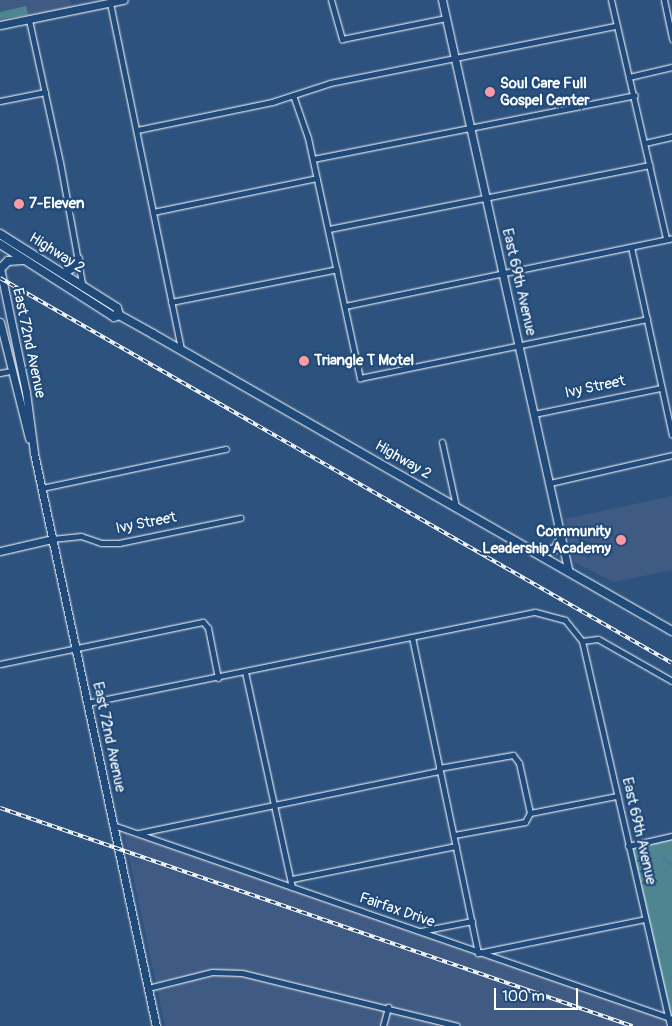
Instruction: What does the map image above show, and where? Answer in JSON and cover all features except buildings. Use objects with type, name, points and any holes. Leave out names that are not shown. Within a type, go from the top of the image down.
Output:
[{"type":"main road","points":[[0,25],[120,0]]},
{"type":"main road","name":"East 69th Avenue","points":[[442,0],[568,570]]},
{"type":"main road","name":"Highway 2","points":[[0,234],[117,308],[119,315],[672,631]]},
{"type":"main road","name":"Highway 2","points":[[0,244],[114,317],[119,315]]},
{"type":"main road","points":[[64,274],[77,265],[78,259]]},
{"type":"main road","points":[[0,268],[12,260],[29,262]]},
{"type":"main road","name":"East 72nd Avenue","points":[[0,268],[26,392],[34,454]]},
{"type":"main road","name":"East 72nd Avenue","points":[[0,322],[10,371],[42,488],[156,1026]]},
{"type":"main road","name":"Ivy Street","points":[[0,551],[52,539]]},
{"type":"main road","points":[[540,554],[555,549],[562,539]]},
{"type":"street","points":[[331,0],[339,37],[344,40],[446,18]]},
{"type":"street","points":[[345,306],[669,239],[611,0]]},
{"type":"street","points":[[664,0],[672,39]]},
{"type":"street","points":[[110,3],[181,350]]},
{"type":"street","points":[[29,20],[69,210],[84,298]]},
{"type":"street","points":[[137,130],[293,95],[330,83],[616,26]]},
{"type":"street","points":[[629,77],[672,67]]},
{"type":"street","points":[[0,101],[45,92]]},
{"type":"street","points":[[293,95],[313,159],[360,378],[646,319]]},
{"type":"street","points":[[313,159],[635,95]]},
{"type":"street","points":[[645,143],[672,137]]},
{"type":"street","points":[[329,229],[650,165]]},
{"type":"street","points":[[154,212],[317,178]]},
{"type":"street","points":[[631,247],[672,435]]},
{"type":"street","points":[[171,302],[337,269]]},
{"type":"street","points":[[0,373],[10,371]]},
{"type":"street","name":"Ivy Street","points":[[534,414],[661,388]]},
{"type":"street","points":[[442,442],[456,506]]},
{"type":"street","points":[[42,488],[226,449]]},
{"type":"street","points":[[550,483],[672,455]]},
{"type":"street","name":"Ivy Street","points":[[52,539],[81,536],[101,543],[119,543],[240,518]]},
{"type":"street","points":[[87,703],[537,612],[565,620],[582,641],[598,639],[672,682]]},
{"type":"street","points":[[0,664],[205,622],[218,678]]},
{"type":"street","points":[[412,637],[478,953],[645,919]]},
{"type":"street","name":"East 69th Avenue","points":[[582,641],[645,919],[670,1018],[670,1026]]},
{"type":"street","points":[[245,672],[292,879],[292,888]]},
{"type":"street","points":[[138,833],[513,755],[518,763],[530,814]]},
{"type":"street","points":[[454,835],[524,822],[530,814],[617,796]]},
{"type":"street","name":"Fairfax Drive","points":[[113,824],[292,888],[421,931],[478,953],[670,1018]]},
{"type":"street","points":[[628,846],[672,836]]},
{"type":"street","points":[[292,879],[456,846]]},
{"type":"street","points":[[421,931],[472,920]]},
{"type":"street","points":[[148,988],[212,972],[242,973],[388,1007],[457,1026]]},
{"type":"street","points":[[383,1026],[388,1007]]},
{"type":"shaded area","points":[[0,0],[70,0],[72,10],[0,24]]},
{"type":"shaded area","name":"Community Leadership Academy","points":[[672,496],[672,570],[614,582],[574,562],[565,519]]},
{"type":"shaded area","points":[[124,833],[664,1019],[665,1026],[165,1026]]},
{"type":"green space","points":[[26,6],[28,15],[0,19],[0,12]]},
{"type":"green space","points":[[672,836],[672,1026],[628,846]]},
{"type":"waterway","points":[[663,858],[672,865]]},
{"type":"railway","points":[[0,278],[672,663]]},
{"type":"railway","points":[[0,808],[632,1026]]},
{"type":"place","name":"Soul Care Full Gospel Center","points":[[490,92]]},
{"type":"place","name":"7-Eleven","points":[[19,204]]},
{"type":"place","name":"Triangle T Motel","points":[[304,361]]},
{"type":"place","name":"Community Leadership Academy","points":[[621,540]]}]
